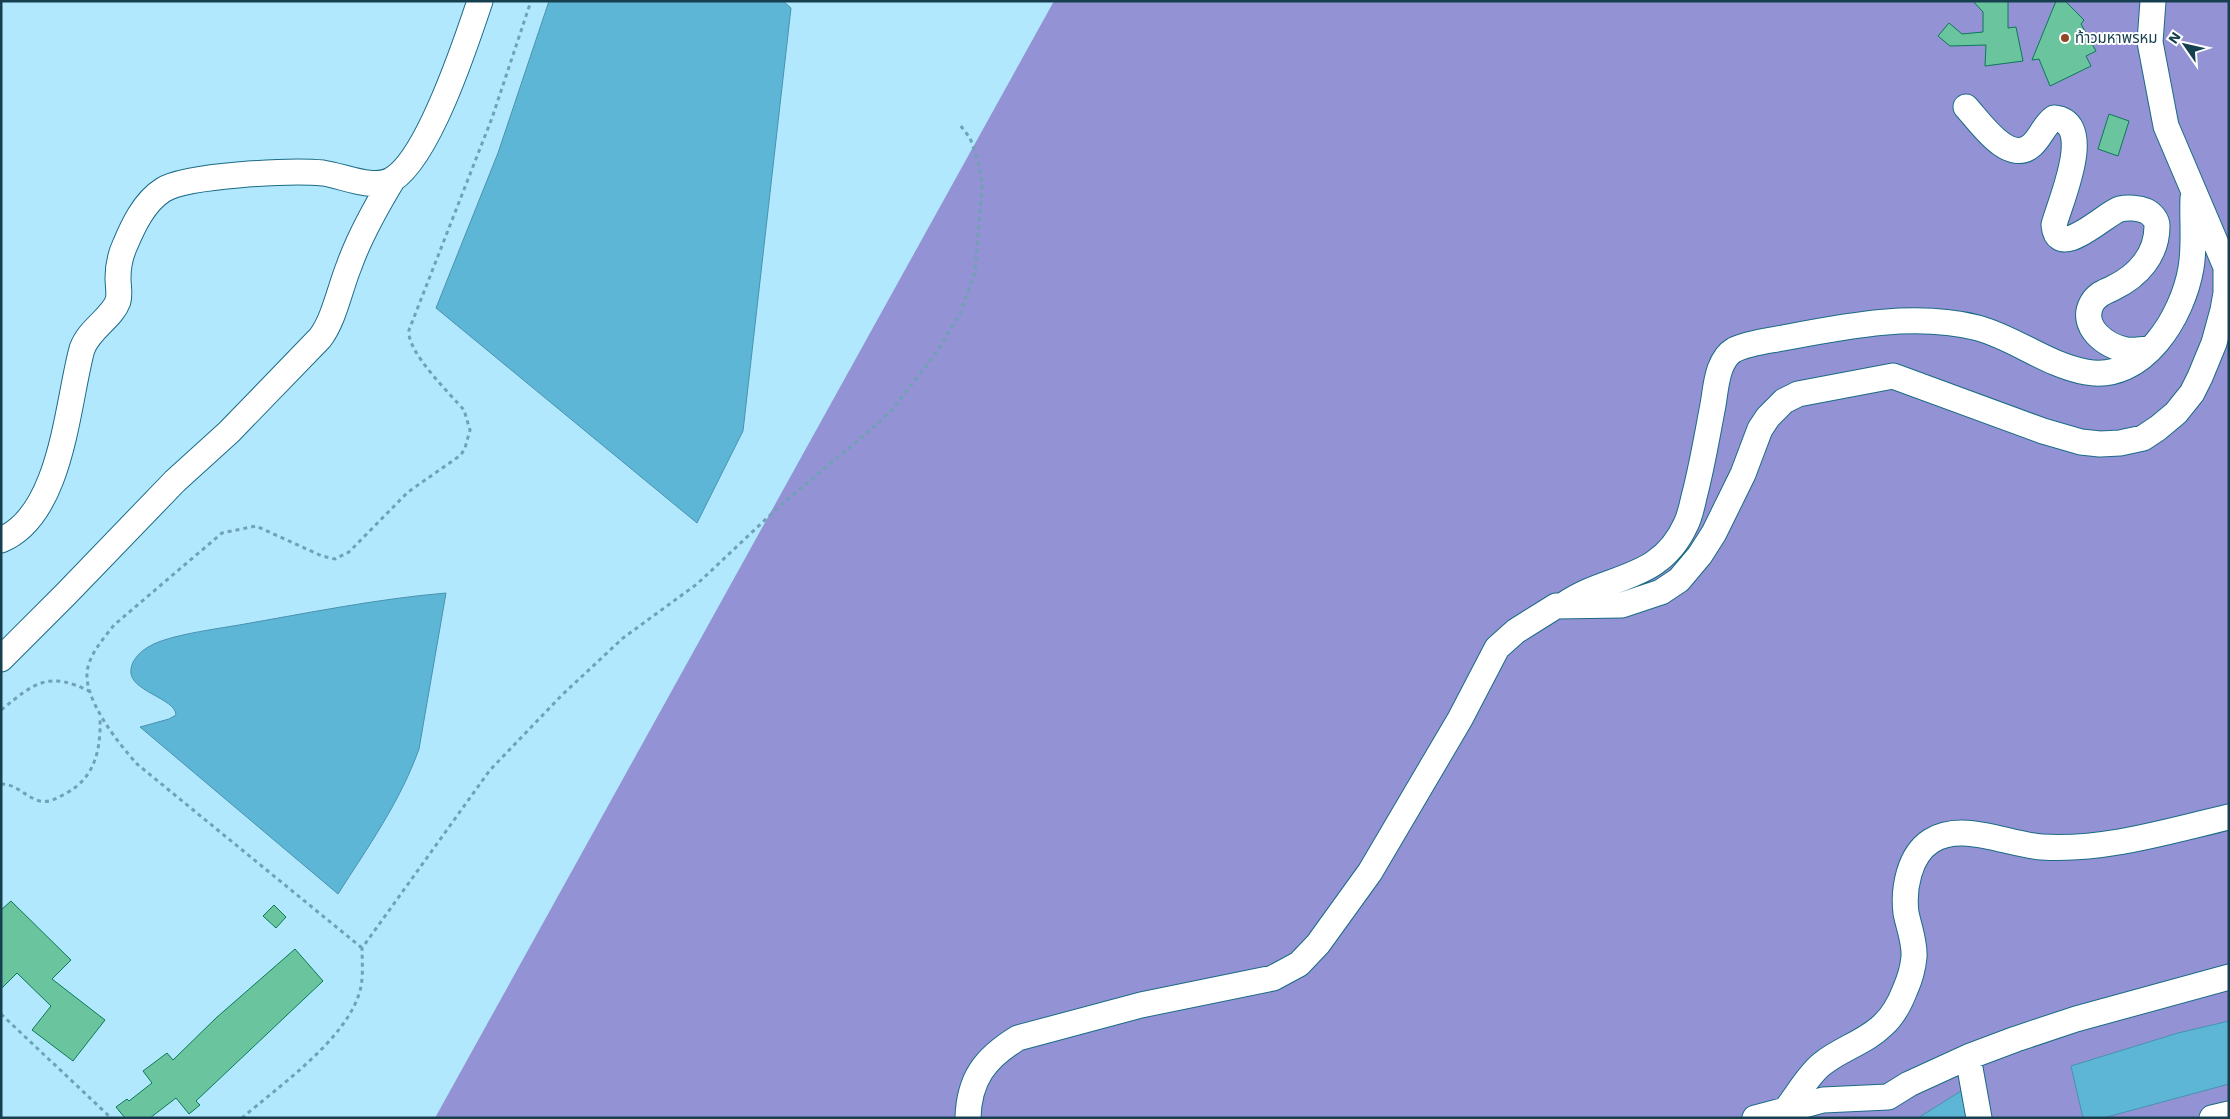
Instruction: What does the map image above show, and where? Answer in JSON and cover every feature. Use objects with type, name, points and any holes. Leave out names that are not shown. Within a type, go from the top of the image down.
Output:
[{"type":"street","points":[[1,659],[175,480],[234,427],[320,338],[329,324],[360,237],[393,179],[409,164],[433,122],[480,1]]},
{"type":"street","points":[[968,1118],[973,1088],[983,1066],[991,1056],[1018,1038],[1140,1005],[1272,978],[1299,964],[1318,944],[1370,872],[1460,719],[1497,648],[1516,630],[1556,606],[1606,607],[1622,605],[1660,592],[1679,580],[1700,556],[1714,533],[1743,474],[1764,422],[1780,404],[1798,394],[1893,376],[2043,430],[2080,442],[2100,444],[2120,443],[2143,438],[2176,413],[2192,393],[2214,343],[2226,293],[2226,267],[2166,126],[2150,42],[2153,1]]},
{"type":"street","points":[[1966,107],[1997,141],[2012,150],[2028,149],[2038,140],[2046,125],[2054,118],[2063,121],[2071,129],[2073,162],[2054,225],[2055,233],[2058,236],[2069,238],[2076,236],[2121,208],[2137,209],[2152,216],[2157,223],[2156,236],[2145,264],[2135,275],[2099,294],[2092,302],[2089,313],[2093,330],[2108,343],[2127,350],[2150,349]]},
{"type":"street","points":[[1,540],[12,536],[24,526],[41,500],[51,478],[61,448],[82,348],[88,335],[117,303],[122,253],[134,225],[155,196],[162,190],[181,182],[233,176],[304,172],[340,176],[376,184],[393,179]]},
{"type":"street","points":[[1563,606],[1581,595],[1643,570],[1662,557],[1676,541],[1687,522],[1699,479],[1720,370],[1728,354],[1736,349],[1841,327],[1876,323],[1934,322],[1978,328],[2053,362],[2086,372],[2110,372],[2126,367],[2150,349],[2165,331],[2180,306],[2186,289],[2192,256],[2193,189]]},
{"type":"street","points":[[1787,1108],[1820,1065],[1882,1026],[1899,1004],[1906,989],[1914,958],[1913,941],[1906,913],[1908,882],[1916,857],[1930,842],[1948,834],[1964,834],[2041,847],[2069,848],[2124,842],[2229,817]]},
{"type":"street","points":[[1755,1118],[1787,1108],[1834,1099],[1888,1097],[1909,1084],[1968,1057],[2076,1019],[2229,977]]},
{"type":"street","points":[[1968,1057],[1979,1118]]},
{"type":"street","points":[[2212,1118],[2229,1114]]},
{"type":"path","points":[[362,948],[150,776],[119,744],[100,715],[91,692],[87,671],[101,641],[114,625],[222,533],[256,526],[322,556],[341,557],[349,552],[408,492],[461,455],[469,436],[468,420],[464,410],[414,352],[408,337],[409,330],[492,118],[531,1]]},
{"type":"path","points":[[242,1118],[318,1052],[338,1031],[360,992],[362,948],[490,770],[562,695],[623,638],[697,584],[782,504],[892,410],[940,347],[961,311],[975,272],[982,186],[980,168],[970,138],[960,125]]},
{"type":"path","points":[[1,710],[41,682],[64,681],[91,692]]},
{"type":"path","points":[[1,784],[18,788],[34,799],[44,801],[51,800],[73,790],[84,780],[97,757],[101,738],[100,715]]},
{"type":"path","points":[[1,1014],[111,1118]]},
{"type":"shaded area","points":[[549,1],[783,1],[791,8],[743,431],[697,523],[436,308],[498,153]]},
{"type":"shaded area","points":[[1054,1],[2229,1],[2229,1118],[435,1118]]},
{"type":"shaded area","points":[[446,593],[419,749],[393,806],[338,894],[140,727],[169,719],[176,715],[174,709],[143,689],[132,677],[131,669],[135,658],[158,642],[193,633],[342,607]]},
{"type":"shaded area","points":[[2229,1021],[2229,1084],[2103,1118],[2083,1118],[2071,1066],[2178,1033]]},
{"type":"shaded area","points":[[1961,1091],[1967,1118],[1918,1118]]},
{"type":"building","points":[[1973,1],[2008,1],[2008,28],[2016,27],[2023,61],[1985,66],[1986,45],[1950,46],[1938,36],[1949,23],[1962,34],[1983,32],[1983,12]]},
{"type":"building","name":"ท้าวมหาพรหม","points":[[2056,1],[2065,1],[2084,20],[2081,24],[2096,51],[2086,56],[2091,66],[2050,86],[2039,59],[2032,60]]},
{"type":"building","points":[[2109,114],[2129,121],[2118,156],[2098,149]]},
{"type":"building","points":[[11,901],[71,960],[52,979],[105,1020],[73,1061],[32,1030],[51,1006],[17,973],[1,989],[1,910]]},
{"type":"building","points":[[274,905],[286,917],[276,928],[263,916]]},
{"type":"building","points":[[295,949],[323,981],[196,1101],[200,1105],[189,1114],[176,1098],[150,1118],[125,1118],[116,1107],[127,1099],[129,1101],[152,1083],[143,1071],[167,1053],[173,1060],[216,1018]]},
{"type":"place","name":"ท้าวมหาพรหม","points":[[2065,38]]}]
